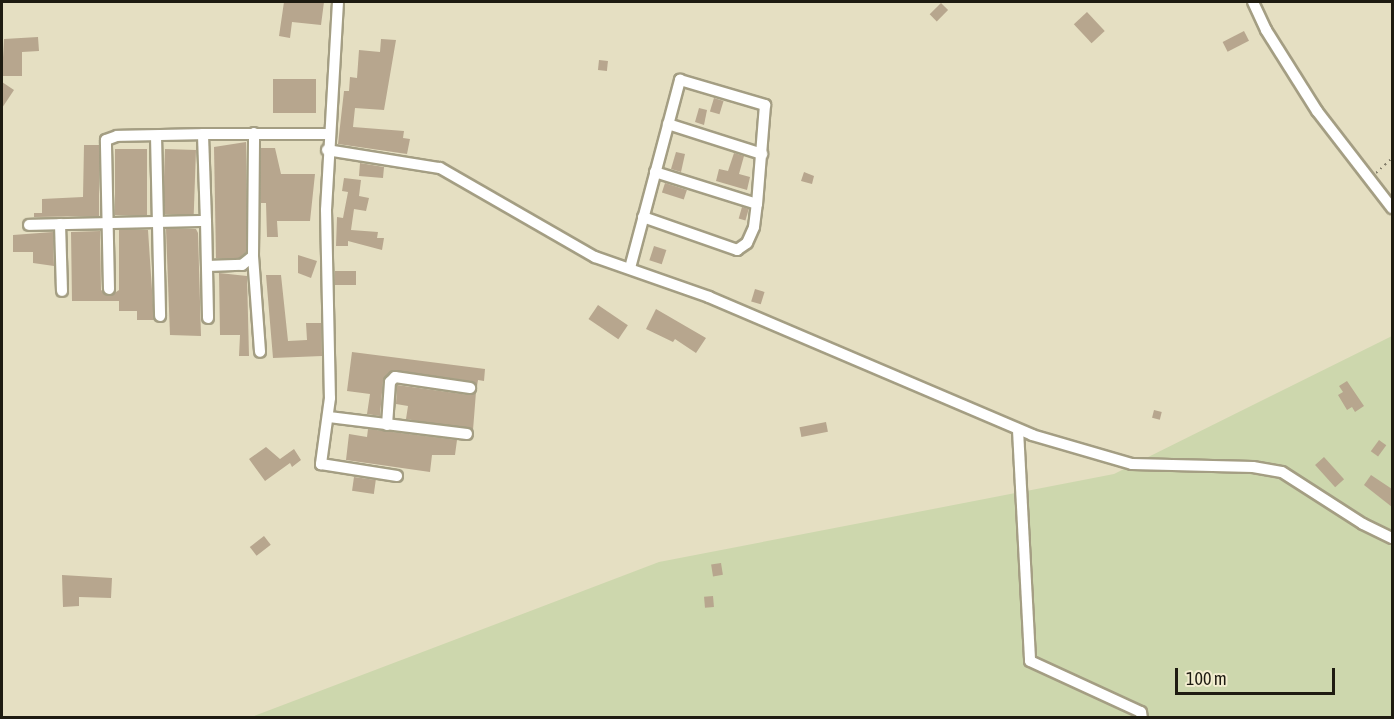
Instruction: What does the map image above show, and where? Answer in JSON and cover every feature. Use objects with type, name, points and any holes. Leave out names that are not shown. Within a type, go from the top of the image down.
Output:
[{"type":"street","points":[[338,2],[327,150],[329,417],[322,465],[398,476]]},
{"type":"street","points":[[1252,2],[1266,30],[1317,111],[1392,208]]},
{"type":"street","points":[[628,267],[680,80],[765,105],[757,204],[751,237],[737,250],[643,217]]},
{"type":"street","points":[[668,124],[762,154]]},
{"type":"street","points":[[254,133],[253,256],[260,352]]},
{"type":"street","points":[[203,134],[208,318]]},
{"type":"street","points":[[109,289],[106,140],[117,136],[328,134]]},
{"type":"street","points":[[156,135],[160,316]]},
{"type":"street","points":[[327,150],[440,168],[595,257],[709,297],[1018,430],[1132,464],[1253,467],[1282,472],[1357,520],[1392,537]]},
{"type":"street","points":[[655,172],[757,204]]},
{"type":"street","points":[[29,225],[206,221]]},
{"type":"street","points":[[60,224],[62,291]]},
{"type":"street","points":[[207,266],[242,265],[253,256]]},
{"type":"street","points":[[387,425],[390,382],[395,377],[470,388]]},
{"type":"street","points":[[329,417],[467,434]]},
{"type":"street","points":[[1018,430],[1030,660],[1141,712],[1142,717]]},
{"type":"path","points":[[1369,179],[1392,158]]},
{"type":"green space","points":[[1392,336],[1392,717],[249,718],[659,562],[1114,474]]},
{"type":"building","points":[[284,2],[324,2],[321,25],[292,22],[290,38],[279,36]]},
{"type":"building","points":[[941,3],[948,10],[937,21],[930,14]]},
{"type":"building","points":[[1087,12],[1105,31],[1092,43],[1074,24]]},
{"type":"building","points":[[1244,31],[1249,41],[1228,52],[1223,42]]},
{"type":"building","points":[[38,37],[39,51],[22,52],[22,76],[2,76],[4,39]]},
{"type":"building","points":[[381,39],[396,40],[384,110],[355,108],[353,127],[404,131],[403,138],[410,139],[407,154],[338,144],[344,91],[349,91],[350,77],[357,78],[359,50],[380,52]]},
{"type":"building","points":[[599,60],[608,61],[607,71],[598,70]]},
{"type":"building","points":[[273,79],[316,79],[316,113],[273,113]]},
{"type":"building","points":[[2,82],[14,90],[2,108]]},
{"type":"building","points":[[714,98],[724,101],[719,114],[710,111]]},
{"type":"building","points":[[699,108],[707,110],[704,125],[695,122]]},
{"type":"building","points":[[246,142],[246,252],[239,258],[216,258],[214,147]]},
{"type":"building","points":[[84,145],[99,145],[99,216],[34,217],[34,213],[42,213],[42,199],[83,197]]},
{"type":"building","points":[[261,148],[275,148],[281,174],[315,174],[310,221],[277,221],[278,237],[267,237],[266,203],[261,203]]},
{"type":"building","points":[[115,149],[147,149],[147,215],[115,215]]},
{"type":"building","points":[[165,149],[196,150],[194,215],[163,214]]},
{"type":"building","points":[[676,152],[685,154],[681,172],[671,169]]},
{"type":"building","points":[[734,153],[744,156],[739,174],[750,177],[747,190],[716,181],[719,169],[728,171]]},
{"type":"building","points":[[360,163],[384,167],[383,178],[359,176]]},
{"type":"building","points":[[804,172],[814,176],[812,184],[801,181]]},
{"type":"building","points":[[344,178],[361,180],[359,196],[369,198],[366,211],[354,209],[351,230],[378,232],[377,238],[384,238],[382,250],[348,241],[348,246],[336,246],[337,217],[343,218],[348,192],[342,191]]},
{"type":"building","points":[[665,183],[687,190],[684,200],[662,193]]},
{"type":"building","points":[[742,207],[749,209],[745,220],[739,219]]},
{"type":"building","points":[[166,229],[196,229],[198,233],[201,336],[170,335]]},
{"type":"building","points":[[119,230],[148,230],[154,320],[137,320],[137,311],[119,311],[119,301],[72,301],[71,232],[100,231],[101,290],[110,296],[119,290]]},
{"type":"building","points":[[53,232],[54,266],[33,263],[33,252],[13,252],[13,235]]},
{"type":"building","points":[[654,246],[666,250],[662,264],[649,260]]},
{"type":"building","points":[[298,255],[317,261],[311,278],[298,273]]},
{"type":"building","points":[[335,271],[356,271],[356,285],[335,285]]},
{"type":"building","points":[[219,273],[247,276],[249,356],[239,356],[240,335],[220,335]]},
{"type":"building","points":[[266,275],[281,275],[288,341],[307,340],[306,323],[321,323],[322,356],[273,358]]},
{"type":"building","points":[[755,289],[765,292],[761,304],[751,301]]},
{"type":"building","points":[[598,305],[628,325],[618,339],[588,319]]},
{"type":"building","points":[[656,309],[706,338],[696,353],[675,339],[673,342],[646,329]]},
{"type":"building","points":[[352,352],[485,369],[484,381],[478,380],[477,386],[471,381],[393,370],[383,381],[380,416],[367,414],[370,394],[347,391]]},
{"type":"building","points":[[1347,381],[1364,406],[1355,412],[1352,407],[1347,410],[1338,395],[1343,392],[1339,386]]},
{"type":"building","points":[[397,385],[469,395],[476,392],[473,430],[406,419],[408,406],[396,404]]},
{"type":"building","points":[[1154,410],[1162,412],[1160,420],[1152,418]]},
{"type":"building","points":[[826,422],[828,432],[801,437],[799,427]]},
{"type":"building","points":[[368,429],[457,440],[455,455],[432,455],[430,472],[346,460],[349,434],[367,437]]},
{"type":"building","points":[[1379,440],[1386,445],[1378,457],[1371,451]]},
{"type":"building","points":[[266,447],[280,459],[294,449],[301,460],[292,467],[290,463],[265,481],[249,459]]},
{"type":"building","points":[[1324,457],[1344,479],[1335,487],[1315,465]]},
{"type":"building","points":[[1371,475],[1392,489],[1392,507],[1364,485]]},
{"type":"building","points":[[354,477],[376,480],[374,494],[352,491]]},
{"type":"building","points":[[264,536],[271,545],[257,556],[250,547]]},
{"type":"building","points":[[721,563],[723,575],[713,576],[711,565]]},
{"type":"building","points":[[62,575],[112,578],[111,598],[79,597],[79,606],[63,607]]},
{"type":"building","points":[[713,596],[714,607],[705,608],[704,597]]}]
